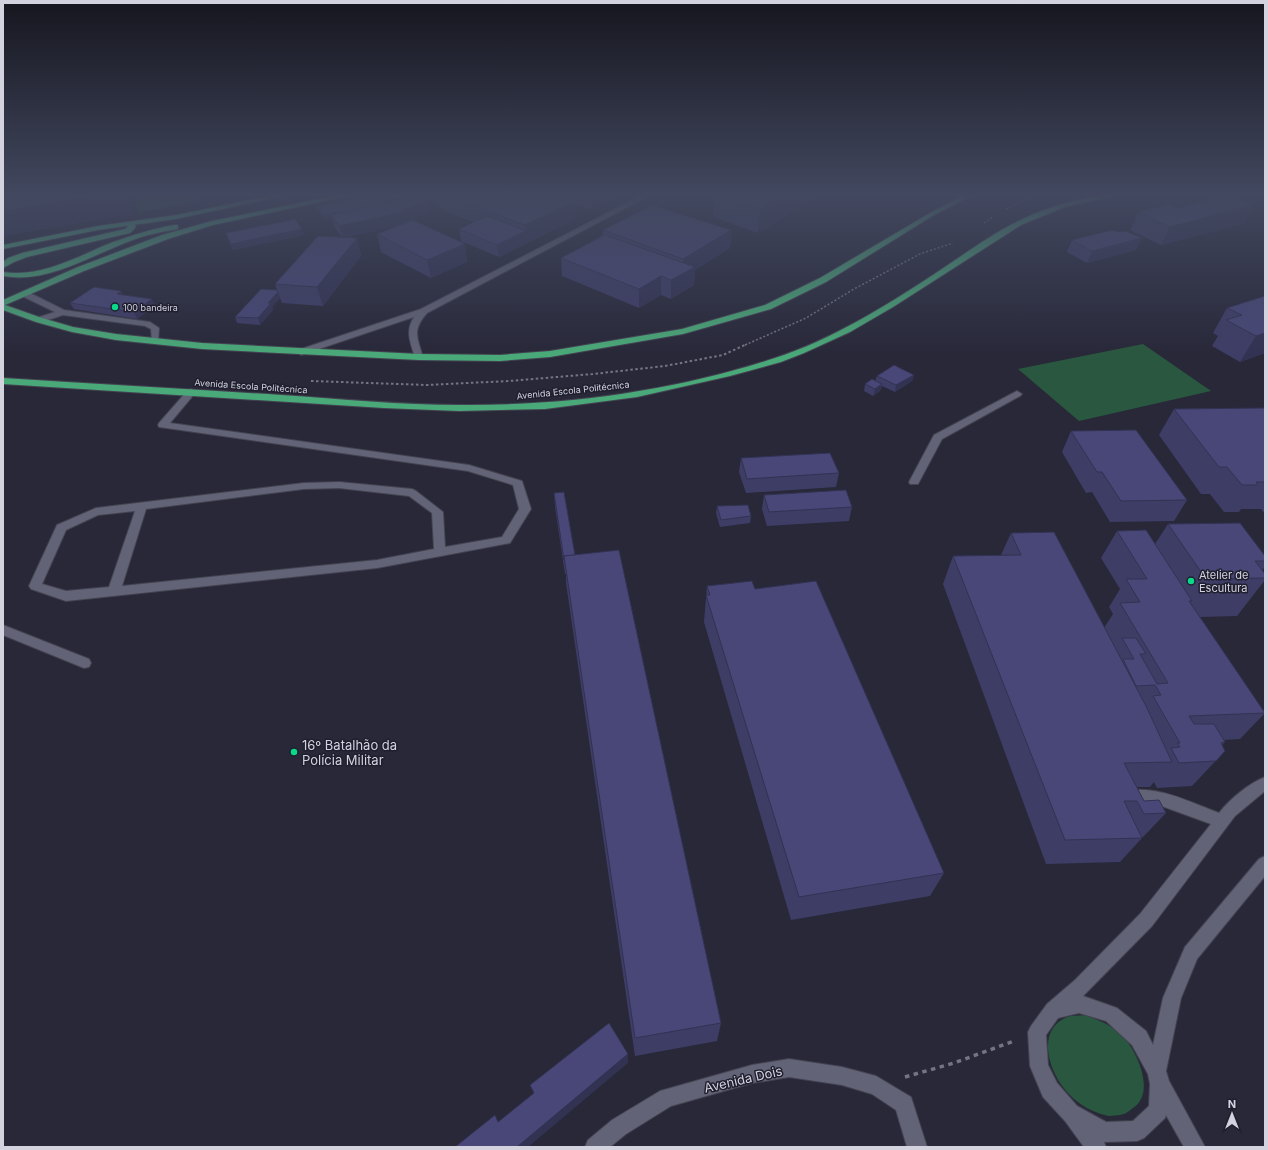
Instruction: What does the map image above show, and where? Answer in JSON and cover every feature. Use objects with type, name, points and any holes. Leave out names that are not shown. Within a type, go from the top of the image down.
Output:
[{"type":"highway","points":[[3,266],[11,260],[25,255],[60,247]]},
{"type":"highway","points":[[3,274],[19,276],[41,273],[109,247]]},
{"type":"highway","points":[[3,303],[138,247]]},
{"type":"highway","points":[[3,306],[39,320],[72,329],[109,336],[202,346],[419,357],[500,358],[550,354],[683,331],[728,319],[768,307],[823,280],[878,247]]},
{"type":"highway","name":"Avenida Escola Politécnica","points":[[3,381],[402,406],[483,408],[544,406],[605,399],[695,382],[777,360],[811,347],[858,325],[980,247]]},
{"type":"street","points":[[301,352],[424,311],[548,247]]},
{"type":"street","points":[[25,294],[62,312],[147,324],[155,328],[155,341]]},
{"type":"street","points":[[419,357],[413,338],[412,326],[414,320],[424,311]]},
{"type":"street","points":[[39,320],[62,312]]},
{"type":"street","points":[[191,392],[163,425],[469,468],[518,483],[525,509],[506,540],[377,564],[66,596],[35,586],[61,528],[96,512],[304,486],[339,485],[412,493],[437,512],[440,552]]},
{"type":"street","points":[[914,482],[938,437],[1017,394]]},
{"type":"street","points":[[114,592],[142,506]]},
{"type":"street","points":[[3,630],[84,663]]},
{"type":"street","points":[[1096,1147],[1050,1090],[1039,1066],[1037,1032],[1053,1010],[1082,986],[1146,920],[1230,812],[1259,787],[1265,784]]},
{"type":"street","points":[[1120,798],[1156,797],[1222,821]]},
{"type":"street","points":[[1070,1113],[1104,1132],[1137,1131],[1158,1111],[1159,1078],[1172,998],[1191,953],[1265,864]]},
{"type":"street","points":[[1053,1010],[1079,1004],[1111,1014],[1139,1038],[1196,1147]]},
{"type":"street","name":"Avenida Dois","points":[[595,1147],[619,1127],[667,1098],[752,1074],[789,1068],[842,1076],[876,1086],[904,1104],[917,1147]]},
{"type":"path","points":[[876,1086],[954,1063],[1037,1032]]},
{"type":"green space","points":[[1143,344],[1211,391],[1079,421],[1018,369]]},
{"type":"green space","points":[[1085,1015],[1108,1025],[1120,1033],[1132,1049],[1142,1070],[1144,1081],[1140,1101],[1124,1114],[1107,1116],[1095,1112],[1081,1104],[1062,1086],[1051,1065],[1048,1054],[1048,1043],[1051,1032],[1057,1024],[1067,1017]]},
{"type":"building","points":[[308,247],[350,247],[317,287],[275,284]]},
{"type":"building","points":[[401,247],[459,247],[427,260]]},
{"type":"building","points":[[583,247],[638,247],[695,267],[671,280],[661,276],[639,289],[561,258]]},
{"type":"building","points":[[649,247],[703,247],[683,259]]},
{"type":"building","points":[[1084,247],[1109,247],[1092,251]]},
{"type":"building","points":[[94,287],[121,291],[117,294],[152,299],[134,312],[70,303]]},
{"type":"building","points":[[261,289],[277,290],[278,292],[268,303],[271,303],[258,318],[235,317]]},
{"type":"building","points":[[1265,296],[1265,333],[1256,336],[1226,320],[1242,315],[1227,308]]},
{"type":"building","points":[[894,365],[914,375],[896,385],[877,376]]},
{"type":"building","points":[[872,379],[882,384],[875,389],[865,384]]},
{"type":"building","points":[[1265,408],[1265,482],[1256,482],[1258,485],[1242,485],[1227,467],[1219,467],[1174,409]]},
{"type":"building","points":[[1136,430],[1187,500],[1121,501],[1102,472],[1097,472],[1071,431]]},
{"type":"building","points":[[830,453],[839,473],[747,479],[741,458]]},
{"type":"building","points":[[846,490],[852,507],[769,512],[764,495]]},
{"type":"building","points":[[564,492],[575,555],[564,556],[564,560],[554,493]]},
{"type":"building","points":[[748,505],[751,516],[721,520],[717,506]]},
{"type":"building","points":[[1240,523],[1265,556],[1265,561],[1255,561],[1265,574],[1265,578],[1206,579],[1168,524]]},
{"type":"building","points":[[1146,530],[1192,601],[1189,601],[1265,713],[1189,716],[1194,724],[1214,724],[1225,742],[1221,743],[1225,751],[1216,761],[1179,763],[1171,748],[1180,747],[1177,743],[1180,743],[1153,696],[1161,695],[1155,685],[1136,686],[1123,659],[1134,659],[1122,638],[1136,638],[1146,654],[1140,654],[1157,684],[1168,683],[1120,603],[1140,602],[1126,579],[1147,579],[1117,531]]},
{"type":"building","points":[[1054,532],[1146,706],[1172,762],[1124,763],[1144,801],[1159,800],[1166,813],[1144,814],[1137,801],[1124,801],[1142,838],[1065,840],[953,556],[1021,555],[1011,533]]},
{"type":"building","points":[[619,550],[721,1023],[635,1038],[564,556]]},
{"type":"building","points":[[752,581],[755,589],[816,581],[944,873],[799,897],[706,595],[710,595],[707,586]]},
{"type":"building","points":[[609,1023],[628,1054],[517,1147],[455,1147],[495,1115],[498,1122],[534,1093],[530,1085]]},
{"type":"place","name":"100 bandeira","points":[[115,307]]},
{"type":"place","name":"Atelier de Escultura","points":[[1191,581]]},
{"type":"place","name":"16º Batalhão da Polícia Militar","points":[[294,752]]}]
